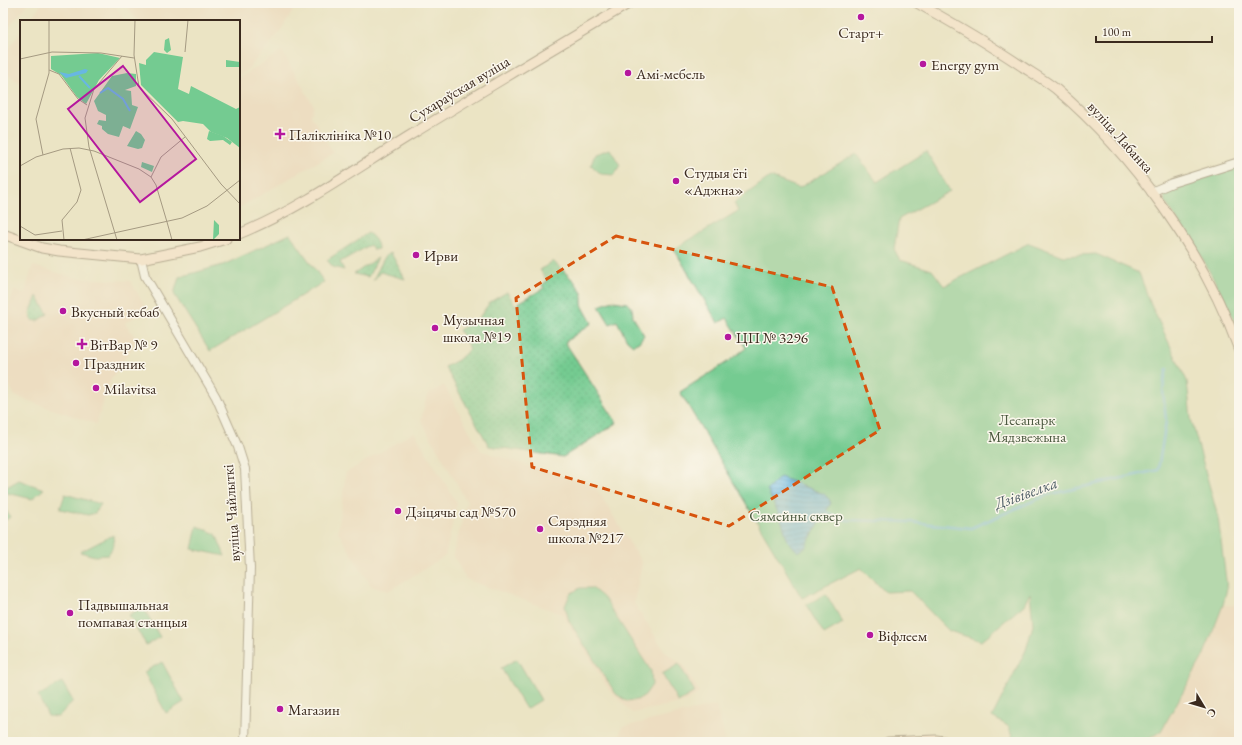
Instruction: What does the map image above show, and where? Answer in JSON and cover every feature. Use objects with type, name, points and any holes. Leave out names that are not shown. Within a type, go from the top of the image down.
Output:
[{"type":"main road","name":"Сухараўская вуліца","points":[[240,234],[286,211],[341,179],[630,3]]},
{"type":"main road","name":"вуліца Лабанка","points":[[917,3],[999,51],[1055,89],[1092,123],[1122,155],[1151,192],[1198,262],[1220,303],[1239,350]]},
{"type":"main road","points":[[3,234],[42,248],[141,259],[200,247],[223,240]]},
{"type":"main road","points":[[888,742],[936,740],[950,742]]},
{"type":"street","points":[[1151,192],[1172,183],[1239,162]]},
{"type":"street","name":"вуліца Чайлыткі","points":[[141,259],[145,276],[216,397],[238,447],[245,469],[250,568],[245,742]]},
{"type":"highlighted area","points":[[616,236],[832,287],[880,430],[729,526],[532,467],[516,298]]},
{"type":"shaded area","points":[[3,3],[28,3],[3,35]]},
{"type":"shaded area","points":[[42,3],[114,3],[123,20],[30,20]]},
{"type":"shaded area","points":[[127,3],[298,3],[277,36],[245,72],[240,74],[240,20],[137,20],[131,13]]},
{"type":"shaded area","points":[[20,33],[20,83],[3,70],[5,53]]},
{"type":"shaded area","name":"Паліклініка №10","points":[[282,51],[314,106],[311,115],[333,153],[240,207],[240,77]]},
{"type":"shaded area","points":[[33,266],[76,278],[130,281],[147,309],[125,323],[137,340],[111,380],[96,424],[15,396],[3,374],[3,322],[14,290],[24,294]]},
{"type":"shaded area","name":"Сярэдняя школа №217","points":[[444,385],[481,451],[595,486],[642,563],[634,603],[665,652],[684,665],[700,693],[684,702],[632,713],[609,690],[562,614],[466,579],[453,555],[467,502],[421,420],[427,395]]},
{"type":"shaded area","name":"Дзіцячы сад №570","points":[[414,432],[457,503],[445,556],[388,591],[371,586],[338,532],[346,473]]},
{"type":"shaded area","points":[[1223,605],[1239,605],[1239,742],[1144,742],[1161,731],[1203,657]]},
{"type":"shaded area","points":[[3,619],[11,638],[3,643]]},
{"type":"shaded area","points":[[716,705],[726,742],[618,742],[622,727]]},
{"type":"green space","points":[[610,149],[620,165],[614,175],[601,174],[591,165],[595,154]]},
{"type":"green space","name":"Лесапарк Мядзвежына","points":[[926,151],[950,191],[899,219],[894,249],[900,260],[932,270],[944,286],[1029,243],[1063,256],[1096,254],[1139,273],[1151,305],[1187,381],[1191,419],[1218,517],[1227,588],[1223,605],[1203,657],[1161,731],[1144,742],[1014,742],[1008,726],[992,717],[1026,650],[1033,625],[1030,593],[1024,605],[981,641],[949,631],[910,591],[885,592],[861,568],[802,598],[680,392],[729,361],[746,348],[727,318],[718,323],[674,249],[738,211],[734,203],[770,177],[799,188],[856,154],[877,182]]},
{"type":"green space","points":[[1239,167],[1239,333],[1226,302],[1201,256],[1165,202],[1164,195],[1165,191]]},
{"type":"green space","points":[[368,233],[376,241],[378,249],[374,250],[370,245],[340,262],[344,270],[333,267],[327,260]]},
{"type":"green space","points":[[290,234],[324,282],[210,351],[174,294],[179,277],[223,265]]},
{"type":"green space","points":[[391,253],[405,279],[380,272],[373,280],[385,256]]},
{"type":"green space","points":[[378,258],[368,277],[354,274]]},
{"type":"green space","points":[[553,261],[575,282],[582,293],[582,305],[592,323],[565,342],[617,423],[563,457],[489,446],[445,367],[458,360],[470,349],[459,330],[478,319],[490,302],[507,292],[515,305],[544,288],[542,285],[547,281],[540,270]]},
{"type":"green space","points":[[37,296],[48,314],[37,321],[32,320],[30,313]]},
{"type":"green space","points":[[613,301],[627,303],[632,307],[633,317],[644,335],[639,342],[633,345],[627,340],[617,321],[610,324],[599,306]]},
{"type":"green space","points":[[19,480],[44,489],[32,499],[3,492],[3,489]]},
{"type":"green space","points":[[65,494],[101,504],[95,513],[88,515],[60,509]]},
{"type":"green space","points":[[3,505],[10,517],[3,522]]},
{"type":"green space","points":[[197,526],[216,534],[225,556],[192,549]]},
{"type":"green space","points":[[113,535],[114,545],[108,555],[95,556],[80,552]]},
{"type":"green space","points":[[580,588],[592,588],[604,598],[651,671],[652,685],[645,695],[637,700],[626,701],[616,694],[569,621],[565,606],[570,594]]},
{"type":"green space","points":[[826,594],[843,623],[824,634],[806,605]]},
{"type":"green space","points":[[143,607],[160,637],[146,645],[129,615]]},
{"type":"green space","points":[[517,659],[541,700],[526,709],[501,668]]},
{"type":"green space","points":[[162,662],[184,702],[166,713],[144,672]]},
{"type":"green space","points":[[679,664],[695,692],[678,702],[662,674]]},
{"type":"green space","points":[[62,682],[73,701],[58,717],[48,716],[38,696]]},
{"type":"water","points":[[780,477],[824,494],[831,503],[806,547],[798,552],[788,541],[780,516],[767,490]]},
{"type":"waterway","name":"Дзівівелка","points":[[826,512],[846,520],[910,522],[971,528],[1047,495],[1158,470],[1166,421],[1163,391],[1167,369]]},
{"type":"place","name":"Старт+","points":[[861,17]]},
{"type":"place","name":"Energy gym","points":[[923,64]]},
{"type":"place","name":"Амі-мебель","points":[[628,73]]},
{"type":"place","name":"Паліклініка №10","points":[[280,134]]},
{"type":"place","name":"Студыя ёгі «Аджна»","points":[[676,181]]},
{"type":"place","name":"Ирви","points":[[416,255]]},
{"type":"place","name":"Вкусный кебаб","points":[[63,311]]},
{"type":"place","name":"Музычная школа №19","points":[[435,328]]},
{"type":"place","name":"ЦП № 3296","points":[[728,337]]},
{"type":"place","name":"ВітВар № 9","points":[[82,344]]},
{"type":"place","name":"Праздник","points":[[76,363]]},
{"type":"place","name":"Milavitsa","points":[[96,388]]},
{"type":"place","name":"Дзіцячы сад №570","points":[[398,511]]},
{"type":"place","name":"Сярэдняя школа №217","points":[[540,529]]},
{"type":"place","name":"Падвышальная помпавая станцыя","points":[[70,613]]},
{"type":"place","name":"Віфлеем","points":[[870,635]]},
{"type":"place","name":"Магазин","points":[[280,709]]},
{"type":"park label","name":"Сямейны сквер","points":[[796,515]]}]
